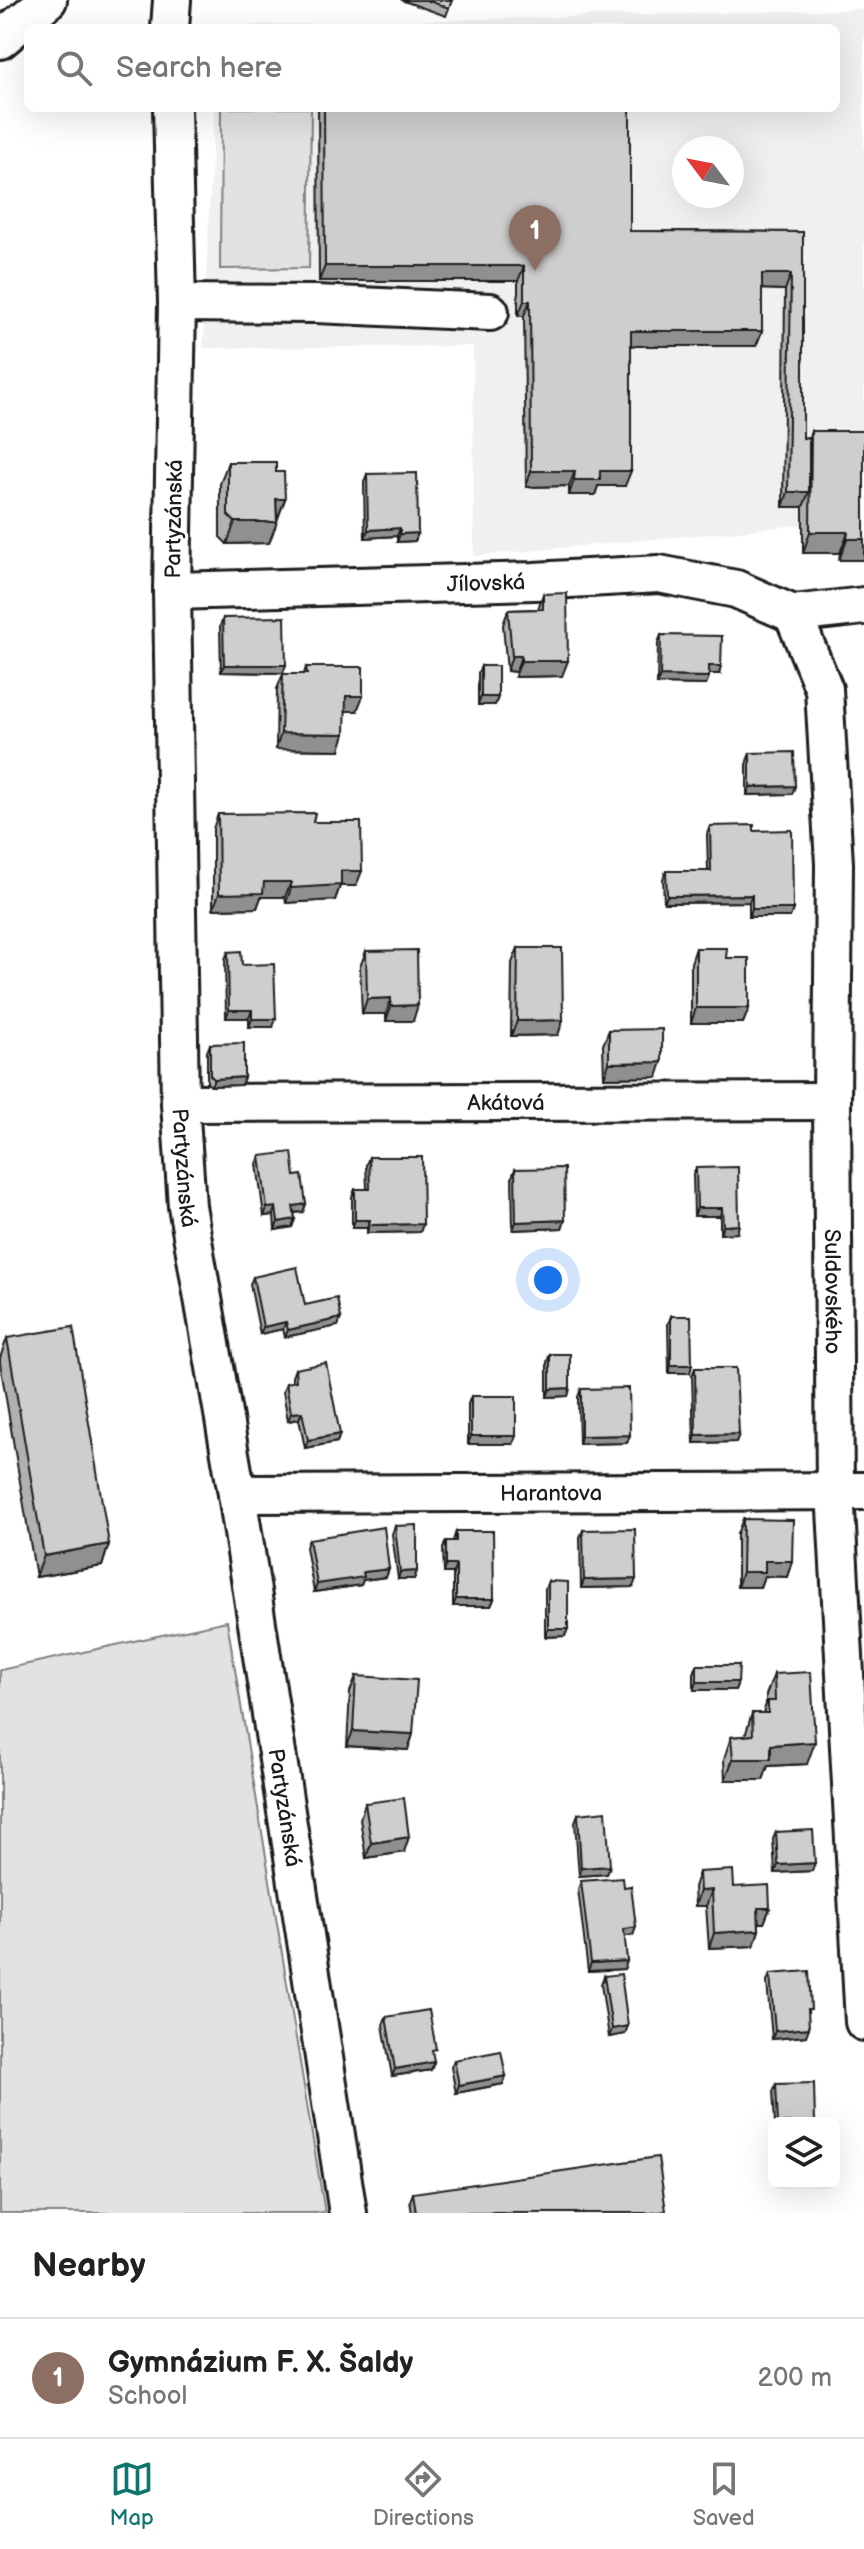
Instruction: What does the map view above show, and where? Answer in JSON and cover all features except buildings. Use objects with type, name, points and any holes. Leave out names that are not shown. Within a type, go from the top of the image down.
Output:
[{"type":"street","points":[[0,40],[48,0]]},
{"type":"street","points":[[170,24],[172,0]]},
{"type":"street","name":"Partyzánská","points":[[172,112],[177,303],[172,591],[180,1103],[187,1206],[237,1494],[348,2213]]},
{"type":"street","points":[[177,303],[316,304],[490,312]]},
{"type":"street","name":"Jílovská","points":[[172,591],[534,581],[659,574],[736,589],[793,614]]},
{"type":"street","points":[[793,614],[864,606]]},
{"type":"street","name":"Suldovského","points":[[793,614],[824,689],[834,864],[832,1101],[850,1491],[864,2022]]},
{"type":"street","name":"Akátová","points":[[180,1103],[832,1101]]},
{"type":"street","name":"Harantova","points":[[237,1494],[850,1491]]},
{"type":"shaded area","points":[[864,9],[864,519],[474,556],[473,346],[203,348],[214,112],[840,112],[840,24],[294,24]]},
{"type":"shaded area","points":[[221,112],[311,112],[309,268],[220,269]]},
{"type":"shaded area","points":[[227,1621],[325,2213],[0,2213],[0,1670]]},
{"type":"place","name":"Gymnázium F. X. Šaldy","points":[[535,271]]}]
